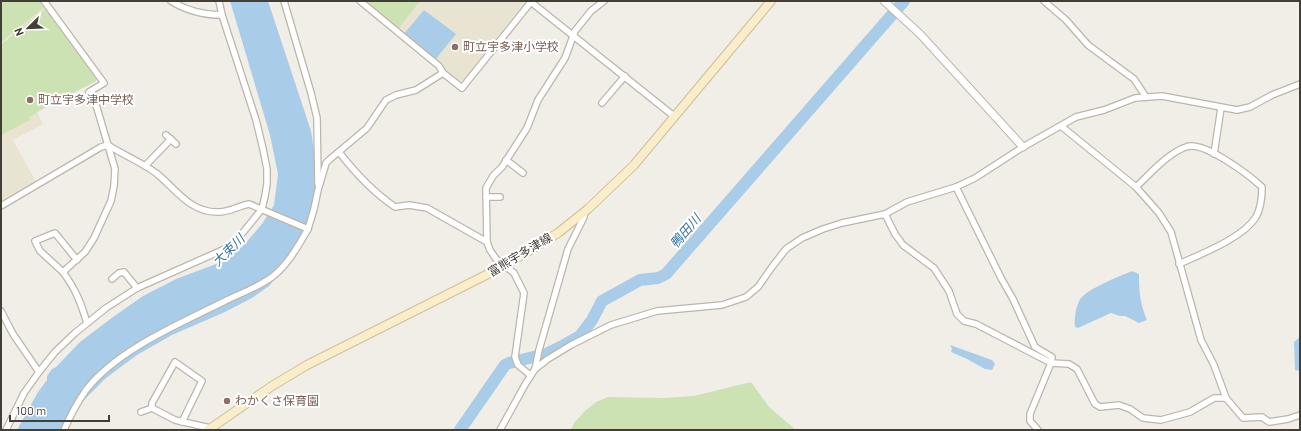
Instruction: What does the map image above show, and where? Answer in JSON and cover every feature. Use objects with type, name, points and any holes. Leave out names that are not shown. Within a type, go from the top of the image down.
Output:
[{"type":"main road","name":"富熊宇多津線","points":[[209,429],[272,386],[307,365],[504,266],[558,233],[607,192],[634,166],[771,1]]},
{"type":"street","points":[[44,1],[104,83],[89,92],[97,108],[101,127],[115,169],[111,201],[94,238],[86,252],[63,272]]},
{"type":"street","points":[[171,1],[180,7],[194,12],[207,15],[222,15]]},
{"type":"street","points":[[6,430],[24,393],[39,372],[55,352],[87,324],[106,308],[137,288],[227,248],[264,210],[267,169],[263,149],[254,114],[222,15],[219,1]]},
{"type":"street","points":[[284,1],[317,118],[318,190]]},
{"type":"street","points":[[360,1],[439,66],[443,73],[462,88],[531,2],[675,117]]},
{"type":"street","points":[[530,375],[518,365],[516,357],[524,293],[514,273],[496,260],[487,242],[486,188],[527,128],[538,100],[565,58],[574,35],[591,11],[604,1]]},
{"type":"street","points":[[884,1],[920,34],[1023,147]]},
{"type":"street","points":[[1044,1],[1066,20],[1088,45],[1134,79],[1146,97]]},
{"type":"street","points":[[64,430],[72,412],[87,390],[99,376],[115,362],[170,328],[272,277],[292,256],[307,229],[326,163],[367,128],[386,100],[396,95],[416,90],[443,73]]},
{"type":"street","points":[[602,103],[625,76]]},
{"type":"street","points":[[500,430],[530,375],[535,369],[548,358],[571,345],[611,325],[657,311],[722,305],[746,298],[758,287],[786,249],[802,238],[842,223],[885,214],[907,202],[956,186],[975,178],[1023,147],[1076,117],[1104,110],[1135,98],[1162,96],[1237,110],[1250,107],[1272,95],[1300,84]]},
{"type":"street","points":[[1214,154],[1221,108]]},
{"type":"street","points":[[1061,126],[1136,187],[1159,213],[1171,232],[1201,340],[1214,365],[1226,398],[1243,418],[1262,416],[1269,422],[1288,419],[1300,415]]},
{"type":"street","points":[[145,166],[169,137],[176,144]]},
{"type":"street","points":[[1,206],[101,147],[108,145],[157,174],[188,203],[201,209],[216,212],[231,210],[249,204],[307,229]]},
{"type":"street","points":[[1136,187],[1164,161],[1187,146],[1194,146],[1214,154],[1249,176],[1262,187],[1261,206],[1251,224],[1229,241],[1179,264]]},
{"type":"street","points":[[339,152],[369,187],[396,207],[409,205],[427,208],[487,242]]},
{"type":"street","points":[[506,160],[522,173]]},
{"type":"street","points":[[956,186],[1001,278],[1014,299],[1035,347],[1052,357],[1051,363],[1030,414],[1030,421],[1038,430]]},
{"type":"street","points":[[486,197],[500,197]]},
{"type":"street","points":[[535,369],[536,360],[568,249],[584,217],[584,212]]},
{"type":"street","points":[[885,214],[895,234],[903,245],[934,268],[949,291],[957,314],[964,321],[976,324],[1051,363],[1069,364],[1077,369],[1095,404],[1100,407],[1119,405],[1130,409],[1143,418],[1161,420],[1190,412],[1214,398],[1226,398]]},
{"type":"street","points":[[77,260],[55,233],[35,241],[40,251],[63,272],[73,287],[81,302],[87,324]]},
{"type":"street","points":[[112,279],[119,273],[124,272],[137,288]]},
{"type":"street","points":[[1,311],[13,334],[39,372]]},
{"type":"street","points":[[152,408],[152,403],[175,362],[202,381],[182,422]]},
{"type":"street","points":[[141,412],[152,408],[175,420],[209,429]]},
{"type":"shaded area","name":"町立宇多津中学校","points":[[1,1],[39,1],[96,78],[96,81],[37,112],[43,124],[13,140],[36,182],[1,203]]},
{"type":"shaded area","name":"町立宇多津小学校","points":[[365,1],[526,1],[463,80],[459,81]]},
{"type":"green space","points":[[1,1],[39,1],[43,8],[1,42]]},
{"type":"green space","points":[[365,1],[420,1],[398,29]]},
{"type":"green space","name":"町立宇多津中学校","points":[[45,9],[96,78],[96,81],[37,112],[29,117],[30,120],[1,135],[1,45]]},
{"type":"green space","points":[[751,382],[769,407],[796,430],[571,430],[574,423],[585,411],[596,402],[608,397],[664,398],[694,396]]},
{"type":"water","points":[[230,1],[268,1],[311,131],[316,163],[316,194],[311,219],[284,268],[269,286],[252,298],[225,312],[172,335],[137,355],[106,378],[83,401],[61,430],[17,430],[52,369],[56,367],[80,342],[143,296],[176,279],[216,264],[242,247],[262,224],[274,205],[278,174],[270,135]]},
{"type":"water","points":[[424,10],[456,34],[435,60],[404,34]]},
{"type":"water","points":[[1132,271],[1139,274],[1140,297],[1147,320],[1139,323],[1125,316],[1111,313],[1078,328],[1075,327],[1077,305],[1084,295],[1097,287]]},
{"type":"water","points":[[1300,337],[1300,371],[1295,370],[1294,342]]},
{"type":"water","points":[[950,345],[992,360],[995,364],[992,370],[985,369],[951,352],[952,349]]},
{"type":"waterway","name":"鴨田川","points":[[460,430],[505,365],[546,354],[580,336],[592,320],[602,301],[640,280],[658,278],[666,274],[904,1]]},
{"type":"place","name":"町立宇多津小学校","points":[[455,47]]},
{"type":"place","name":"町立宇多津中学校","points":[[30,100]]},
{"type":"place","name":"わかくさ保育園","points":[[227,401]]},
{"type":"water label","name":"大束川","points":[[228,250]]}]
